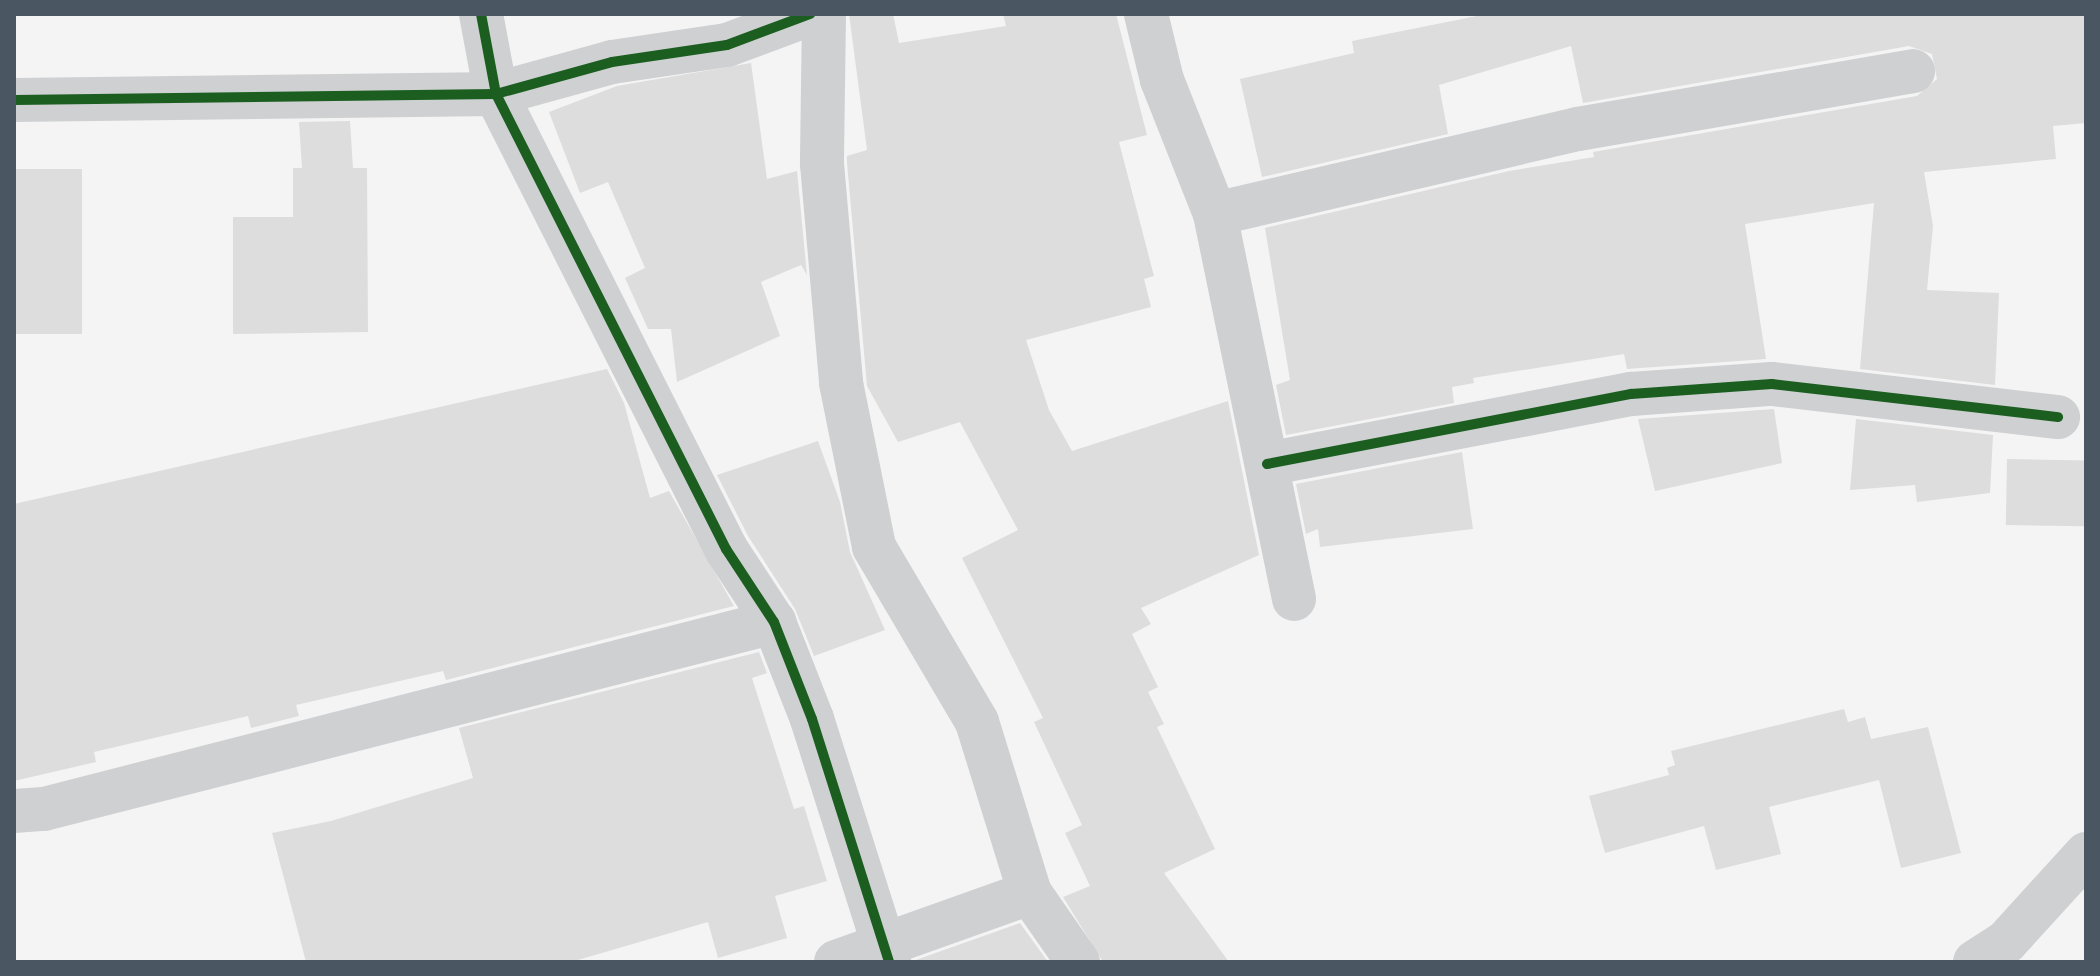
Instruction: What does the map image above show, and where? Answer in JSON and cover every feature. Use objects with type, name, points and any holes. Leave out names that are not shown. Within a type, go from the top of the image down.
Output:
[{"type":"street","points":[[481,14],[496,94],[726,549],[774,622],[812,719],[887,954]]},
{"type":"street","points":[[14,100],[496,94],[612,62],[727,45],[810,14]]},
{"type":"street","points":[[824,14],[822,164],[841,383],[874,547],[977,722],[1030,893],[1078,962]]},
{"type":"street","points":[[1146,14],[1162,80],[1215,214],[1294,599]]},
{"type":"street","points":[[1215,214],[1578,129],[1913,71]]},
{"type":"street","points":[[1267,464],[1631,394],[1772,384],[2058,417]]},
{"type":"street","points":[[14,811],[44,809],[774,622]]},
{"type":"street","points":[[2001,955],[2086,854]]},
{"type":"street","points":[[836,962],[887,954],[1030,893]]},
{"type":"building","points":[[849,14],[893,14],[899,43],[1006,26],[1003,14],[1116,14],[1147,135],[1119,142],[1154,276],[1144,279],[1151,307],[1026,340],[1049,410],[1072,451],[1228,401],[1259,555],[1141,608],[1151,624],[1132,634],[1158,687],[1148,692],[1164,724],[1157,727],[1215,849],[1164,873],[1229,962],[1103,962],[1063,897],[1090,886],[1065,833],[1082,825],[1034,722],[1043,718],[962,558],[1018,530],[960,422],[898,442],[867,386],[847,156],[867,150]]},
{"type":"building","points":[[1487,14],[2086,14],[2086,123],[2053,126],[2056,159],[1924,172],[1933,226],[1927,290],[1999,293],[1995,385],[1860,369],[1874,203],[1745,224],[1766,359],[1627,369],[1624,354],[1473,378],[1474,383],[1452,387],[1454,403],[1286,435],[1276,385],[1290,380],[1265,228],[1509,171],[1594,157],[1593,152],[1917,96],[1937,79],[1932,54],[1909,46],[1583,103],[1571,46],[1439,85],[1448,134],[1262,177],[1240,79],[1354,53],[1352,41]]},
{"type":"building","points":[[751,63],[767,179],[797,171],[807,275],[801,265],[761,282],[780,336],[677,382],[671,329],[648,329],[625,278],[645,268],[608,182],[580,193],[549,112],[617,86]]},
{"type":"building","points":[[350,121],[353,168],[367,168],[368,332],[233,334],[233,217],[293,217],[293,168],[302,168],[299,122]]},
{"type":"building","points":[[14,169],[82,169],[82,334],[14,334]]},
{"type":"building","points":[[607,369],[624,403],[650,498],[669,491],[734,606],[446,680],[443,671],[296,705],[299,716],[251,728],[248,716],[94,752],[96,762],[14,781],[14,504]]},
{"type":"building","points":[[1774,409],[1782,463],[1655,491],[1638,419]]},
{"type":"building","points":[[1856,419],[1993,435],[1990,493],[1917,502],[1915,485],[1850,490]]},
{"type":"building","points":[[818,441],[840,502],[850,552],[885,630],[814,656],[795,609],[748,536],[717,475]]},
{"type":"building","points":[[1462,452],[1473,529],[1320,547],[1318,529],[1306,534],[1296,484]]},
{"type":"building","points":[[2007,459],[2086,460],[2085,526],[2006,525]]},
{"type":"building","points":[[759,652],[767,673],[752,678],[794,809],[804,806],[827,881],[775,896],[787,938],[718,958],[708,922],[571,962],[306,962],[272,833],[331,821],[473,778],[459,728]]},
{"type":"building","points":[[1844,709],[1848,722],[1865,717],[1871,739],[1928,727],[1961,853],[1901,868],[1879,780],[1769,807],[1781,854],[1716,870],[1704,826],[1605,853],[1589,796],[1669,775],[1667,768],[1675,765],[1671,751]]},
{"type":"building","points":[[1020,923],[1048,962],[913,962],[913,961]]},
{"type":"cycle path","points":[[481,14],[496,94],[726,549],[774,622],[812,719],[889,962]]},
{"type":"cycle path","points":[[14,100],[496,94],[612,62],[727,45],[810,14]]},
{"type":"cycle path","points":[[1267,464],[1631,394],[1772,384],[2058,417]]}]
